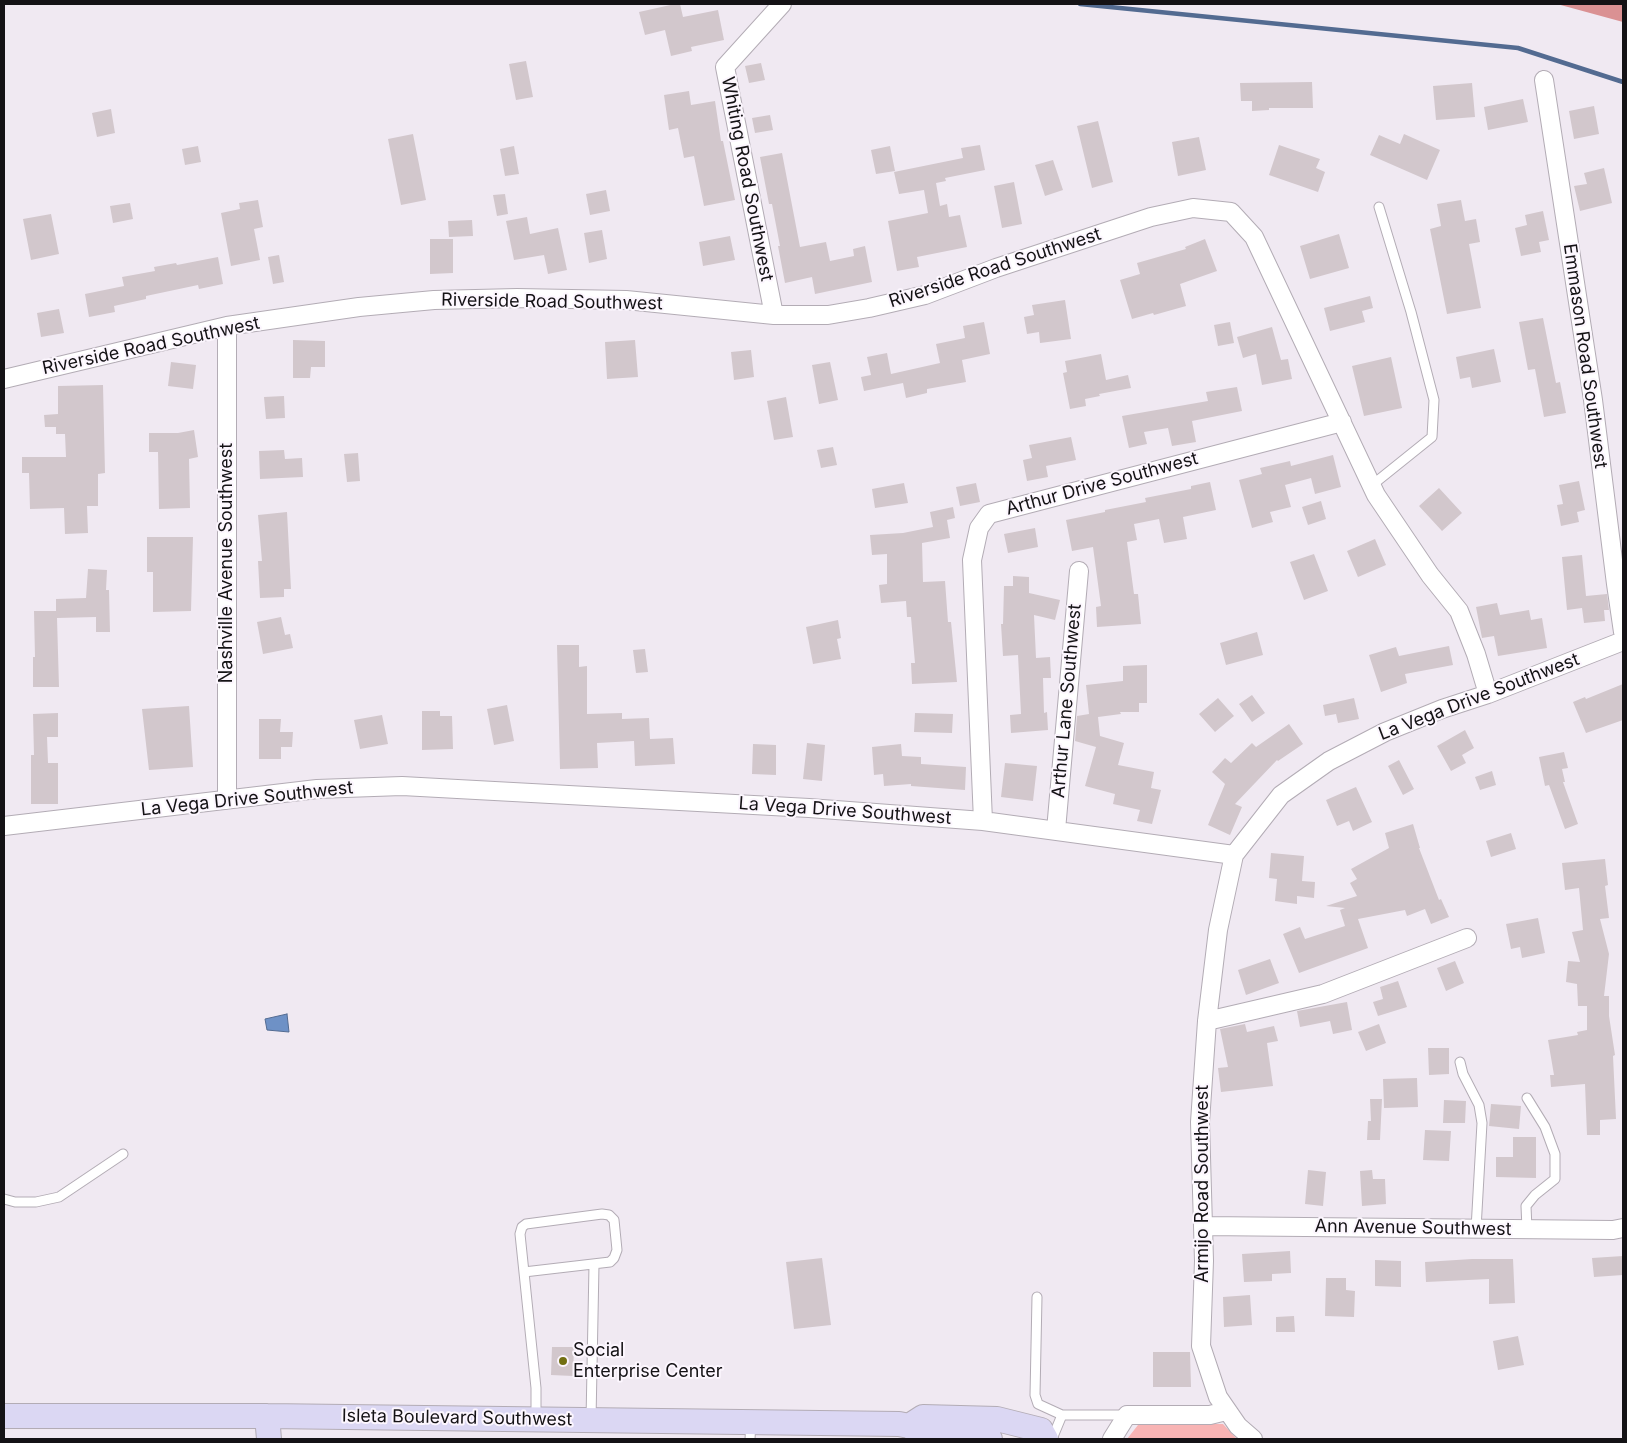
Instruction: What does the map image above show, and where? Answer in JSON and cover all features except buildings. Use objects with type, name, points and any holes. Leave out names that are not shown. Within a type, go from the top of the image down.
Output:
[{"type":"main road","name":"Isleta Boulevard Southwest","points":[[4,1416],[268,1428],[536,1419],[590,1420],[750,1430],[902,1430],[923,1434],[990,1439]]},
{"type":"main road","name":"Isleta Boulevard Southwest","points":[[902,1430],[924,1417],[996,1418],[1041,1430],[1046,1439]]},
{"type":"street","name":"Whiting Road Southwest","points":[[774,315],[725,67],[782,4]]},
{"type":"street","name":"Emmason Road Southwest","points":[[1544,80],[1593,400],[1623,632]]},
{"type":"street","name":"Riverside Road Southwest","points":[[4,379],[227,326],[359,307],[434,300],[626,300],[774,315],[828,315],[925,295],[996,268],[1150,217],[1193,208],[1231,212],[1254,237],[1376,495],[1430,575],[1458,611],[1476,654],[1488,694]]},
{"type":"street","name":"Nashville Avenue Southwest","points":[[227,326],[228,800]]},
{"type":"street","name":"Arthur Drive Southwest","points":[[983,821],[972,560],[979,528],[989,514],[1342,422]]},
{"type":"street","name":"Arthur Lane Southwest","points":[[1056,830],[1079,571]]},
{"type":"street","name":"La Vega Drive Southwest","points":[[4,826],[317,789],[402,786],[809,808],[983,821],[1234,855],[1281,795],[1329,761],[1385,732],[1623,641]]},
{"type":"street","name":"Armijo Road Southwest","points":[[1234,855],[1218,930],[1207,1021],[1200,1122],[1203,1226],[1201,1346],[1218,1397],[1238,1426],[1253,1439]]},
{"type":"street","points":[[1207,1021],[1323,994],[1466,938]]},
{"type":"street","name":"Ann Avenue Southwest","points":[[1203,1226],[1613,1230],[1623,1228]]},
{"type":"street","points":[[1112,1439],[1127,1415],[1210,1415],[1226,1411]]},
{"type":"lane","points":[[1371,486],[1432,436],[1434,400],[1411,312],[1379,206]]},
{"type":"lane","points":[[1460,1062],[1463,1074],[1479,1105],[1482,1123],[1476,1229]]},
{"type":"lane","points":[[1527,1229],[1526,1206],[1535,1195],[1555,1179],[1555,1154],[1545,1127],[1528,1098]]},
{"type":"lane","points":[[4,1199],[15,1202],[36,1202],[59,1197],[123,1154]]},
{"type":"lane","points":[[524,1272],[610,1262],[617,1250],[614,1220],[609,1215],[602,1214],[526,1224],[522,1227],[520,1234],[536,1388],[536,1419]]},
{"type":"lane","points":[[590,1420],[594,1265]]},
{"type":"lane","points":[[1037,1297],[1035,1395],[1038,1404],[1062,1415],[1127,1415]]},
{"type":"lane","points":[[1052,1439],[1062,1415]]},
{"type":"shaded area","points":[[1557,4],[1623,4],[1623,22]]},
{"type":"shaded area","points":[[1223,1424],[1237,1439],[1127,1439],[1138,1425]]},
{"type":"water","points":[[287,1014],[289,1032],[267,1030],[265,1019]]},
{"type":"waterway","points":[[1080,4],[1518,48],[1623,82]]},
{"type":"place","name":"Social Enterprise Center","points":[[563,1361]]}]
